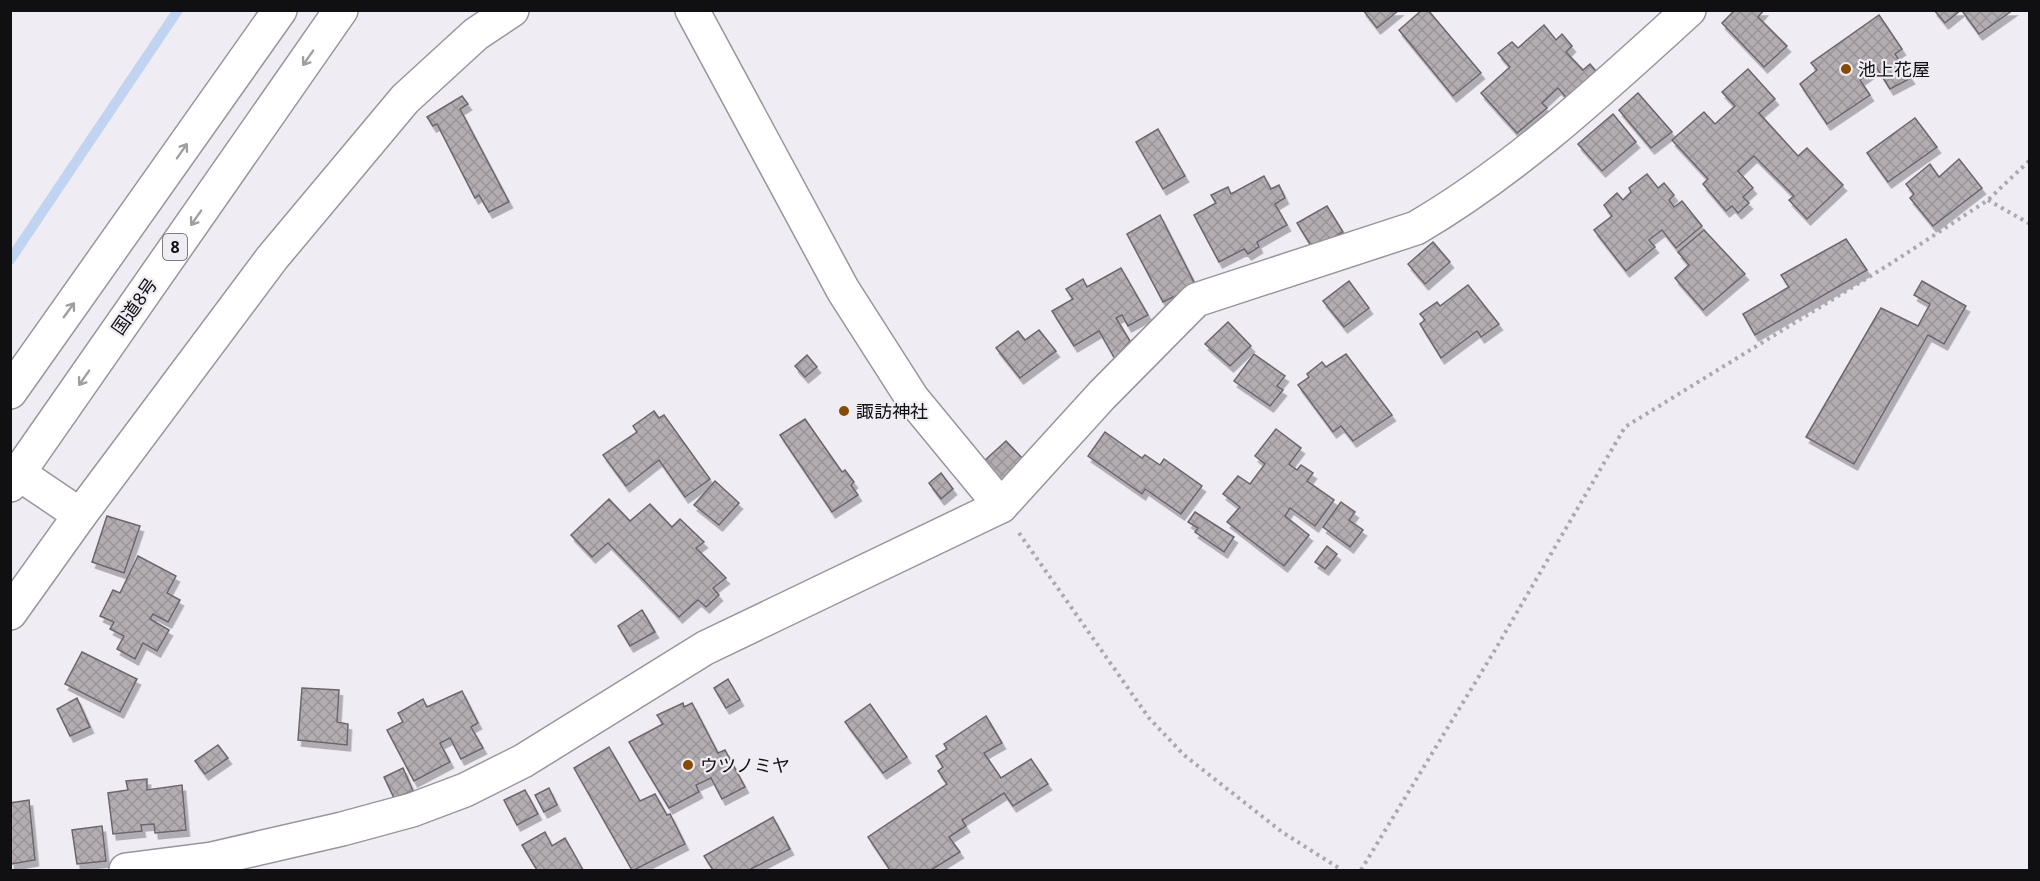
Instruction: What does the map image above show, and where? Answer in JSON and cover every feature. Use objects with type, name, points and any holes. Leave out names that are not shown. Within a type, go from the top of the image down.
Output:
[{"type":"main road","points":[[10,392],[280,10]]},
{"type":"main road","name":"国道8号","points":[[14,479],[341,10]]},
{"type":"main road","points":[[10,613],[80,515],[272,258],[405,99],[476,34],[512,10]]},
{"type":"main road","points":[[692,10],[843,290],[912,398],[1001,506]]},
{"type":"main road","points":[[126,870],[212,859],[342,829],[412,810],[465,790],[523,761],[705,648],[1001,506],[1102,395],[1196,300],[1416,228],[1444,212],[1565,123],[1689,10]]},
{"type":"main road","points":[[14,479],[80,515]]},
{"type":"path","points":[[1361,870],[1483,670],[1625,427],[1890,264],[1988,200],[2010,176],[2030,160]]},
{"type":"path","points":[[1988,200],[2030,224]]},
{"type":"path","points":[[1001,506],[1149,718],[1184,755],[1232,795],[1282,832],[1342,870]]},
{"type":"building","points":[[1363,10],[1399,10],[1377,28]]},
{"type":"building","points":[[1422,10],[1428,10],[1481,73],[1453,96],[1399,30]]},
{"type":"building","points":[[1735,10],[1764,10],[1758,17],[1787,46],[1764,67],[1722,23]]},
{"type":"building","points":[[1934,10],[1961,10],[1945,23]]},
{"type":"building","points":[[1965,10],[2013,10],[1979,34],[1963,12]]},
{"type":"building","name":"池上花屋","points":[[1879,15],[1902,49],[1895,54],[1911,78],[1890,89],[1877,68],[1860,80],[1870,95],[1827,124],[1800,84],[1817,70],[1811,63]]},
{"type":"building","points":[[1544,25],[1556,40],[1562,34],[1572,46],[1566,52],[1583,70],[1590,64],[1596,71],[1589,77],[1593,82],[1570,102],[1558,88],[1542,103],[1547,108],[1517,133],[1481,93],[1510,67],[1498,53],[1512,42],[1518,48]]},
{"type":"building","points":[[1748,69],[1775,99],[1759,113],[1798,156],[1807,148],[1843,185],[1807,219],[1789,200],[1794,196],[1754,156],[1738,171],[1753,188],[1743,197],[1749,203],[1738,213],[1732,206],[1726,211],[1703,184],[1708,179],[1672,140],[1704,112],[1715,124],[1735,106],[1722,92]]},
{"type":"building","points":[[1638,93],[1672,132],[1651,148],[1619,110]]},
{"type":"building","points":[[462,96],[468,104],[460,109],[509,202],[489,212],[479,195],[475,198],[437,124],[433,126],[427,117]]},
{"type":"building","points":[[1613,114],[1636,142],[1602,171],[1578,144]]},
{"type":"building","points":[[1915,118],[1937,147],[1888,182],[1867,153]]},
{"type":"building","points":[[1158,129],[1185,176],[1163,189],[1136,142]]},
{"type":"building","points":[[1959,159],[1982,188],[1933,226],[1910,198],[1914,194],[1906,184],[1930,164],[1939,177]]},
{"type":"building","points":[[1647,174],[1658,188],[1664,183],[1674,195],[1669,200],[1674,207],[1682,201],[1702,226],[1676,248],[1662,230],[1649,240],[1655,247],[1626,271],[1594,230],[1612,216],[1604,205],[1617,193],[1623,200],[1631,192],[1629,188]]},
{"type":"building","points":[[1264,176],[1271,189],[1279,185],[1285,198],[1275,204],[1287,225],[1257,242],[1259,247],[1248,254],[1244,249],[1219,262],[1194,215],[1216,203],[1211,195],[1228,187],[1231,194]]},
{"type":"building","points":[[1327,206],[1343,232],[1313,249],[1297,223]]},
{"type":"building","points":[[1160,215],[1196,286],[1163,302],[1127,234]]},
{"type":"building","points":[[1704,230],[1745,274],[1703,310],[1675,278],[1689,265],[1678,252]]},
{"type":"building","points":[[1846,239],[1867,270],[1755,335],[1743,314],[1789,287],[1781,275]]},
{"type":"building","points":[[1433,242],[1450,262],[1425,284],[1408,264]]},
{"type":"building","points":[[1121,268],[1148,315],[1128,326],[1122,315],[1116,318],[1130,341],[1115,359],[1099,331],[1074,346],[1052,311],[1073,299],[1066,289],[1083,279],[1087,287]]},
{"type":"building","points":[[1349,281],[1369,308],[1344,327],[1323,301]]},
{"type":"building","points":[[1922,281],[1966,306],[1944,344],[1928,335],[1854,464],[1806,437],[1881,308],[1918,326],[1930,304],[1914,295]]},
{"type":"building","points":[[1468,285],[1499,324],[1481,337],[1477,331],[1441,358],[1420,324],[1425,320],[1420,314],[1437,302],[1440,306]]},
{"type":"building","points":[[1228,322],[1251,346],[1230,366],[1205,344]]},
{"type":"building","points":[[1039,330],[1056,351],[1020,378],[996,348],[1018,331],[1025,340]]},
{"type":"building","points":[[1254,354],[1285,376],[1277,386],[1283,390],[1270,406],[1234,381]]},
{"type":"building","points":[[1346,354],[1392,415],[1353,441],[1341,426],[1333,432],[1298,385],[1309,377],[1307,374],[1322,362],[1326,367]]},
{"type":"building","points":[[807,355],[817,367],[805,377],[795,366]]},
{"type":"building","points":[[654,411],[659,418],[664,415],[710,479],[685,497],[659,460],[626,486],[603,455],[637,432],[633,426]]},
{"type":"building","points":[[805,419],[842,472],[845,470],[854,482],[851,485],[858,495],[832,512],[780,435]]},
{"type":"building","points":[[1276,429],[1301,448],[1289,464],[1297,470],[1301,465],[1313,473],[1307,481],[1334,500],[1315,526],[1290,508],[1285,516],[1309,535],[1284,566],[1227,522],[1240,507],[1223,494],[1238,476],[1250,484],[1265,464],[1255,456]]},
{"type":"building","points":[[1105,432],[1142,458],[1145,455],[1160,465],[1164,459],[1202,486],[1181,514],[1145,489],[1142,494],[1088,456]]},
{"type":"building","points":[[1006,441],[1024,460],[1001,481],[984,461]]},
{"type":"building","points":[[941,473],[953,489],[941,499],[929,483]]},
{"type":"building","points":[[715,481],[739,503],[719,525],[694,505]]},
{"type":"building","points":[[609,499],[630,521],[650,504],[672,527],[680,519],[704,542],[696,548],[726,578],[713,588],[719,595],[706,607],[698,600],[679,617],[608,543],[592,557],[571,535]]},
{"type":"building","points":[[1341,502],[1355,512],[1349,520],[1363,530],[1350,547],[1323,527]]},
{"type":"building","points":[[1195,512],[1234,537],[1224,552],[1195,532],[1198,528],[1188,522]]},
{"type":"building","points":[[107,516],[140,526],[124,573],[92,562]]},
{"type":"building","points":[[1327,546],[1337,554],[1325,569],[1315,562]]},
{"type":"building","points":[[138,556],[176,576],[167,593],[180,600],[168,622],[153,614],[150,619],[169,630],[157,651],[143,643],[135,659],[117,649],[124,636],[110,629],[114,622],[100,616],[113,590],[120,593]]},
{"type":"building","points":[[642,610],[655,632],[630,646],[618,626]]},
{"type":"building","points":[[82,652],[137,679],[120,712],[65,684]]},
{"type":"building","points":[[728,679],[740,700],[726,708],[714,688]]},
{"type":"building","points":[[302,688],[339,690],[337,722],[348,724],[347,745],[298,740]]},
{"type":"building","points":[[462,691],[478,723],[471,727],[483,748],[461,759],[450,738],[440,743],[450,762],[414,781],[387,730],[403,722],[398,713],[423,699],[427,707]]},
{"type":"building","points":[[77,698],[90,727],[70,736],[57,709]]},
{"type":"building","name":"ウツノミヤ","points":[[683,703],[684,707],[692,703],[718,753],[725,750],[745,787],[722,799],[711,778],[696,785],[699,792],[669,808],[629,742],[663,724],[657,715]]},
{"type":"building","points":[[870,704],[907,757],[883,773],[845,722]]},
{"type":"building","points":[[986,716],[1002,743],[984,753],[1001,778],[1031,759],[1048,784],[1013,806],[1004,793],[962,820],[966,826],[949,837],[960,852],[931,870],[890,870],[868,837],[947,784],[938,771],[943,767],[936,756],[947,749],[944,744]]},
{"type":"building","points":[[218,745],[228,758],[205,774],[195,761]]},
{"type":"building","points":[[609,747],[640,801],[655,794],[667,815],[670,814],[685,844],[634,870],[574,768]]},
{"type":"building","points":[[403,768],[413,791],[394,798],[384,777]]},
{"type":"building","points":[[147,779],[147,790],[182,785],[186,830],[155,833],[154,824],[141,825],[142,831],[113,834],[108,793],[128,790],[126,781]]},
{"type":"building","points":[[549,788],[557,805],[544,812],[535,795]]},
{"type":"building","points":[[525,790],[538,814],[517,825],[504,800]]},
{"type":"building","points":[[29,800],[35,860],[11,864],[10,803]]},
{"type":"building","points":[[773,817],[790,849],[749,870],[713,870],[704,856]]},
{"type":"building","points":[[102,826],[106,861],[77,864],[72,830]]},
{"type":"building","points":[[545,832],[552,846],[565,838],[583,870],[537,870],[522,845]]},
{"type":"waterway","points":[[10,260],[178,10]]},
{"type":"place","name":"池上花屋","points":[[1846,69]]},
{"type":"place","name":"諏訪神社","points":[[844,411]]},
{"type":"place","name":"ウツノミヤ","points":[[688,765]]}]
